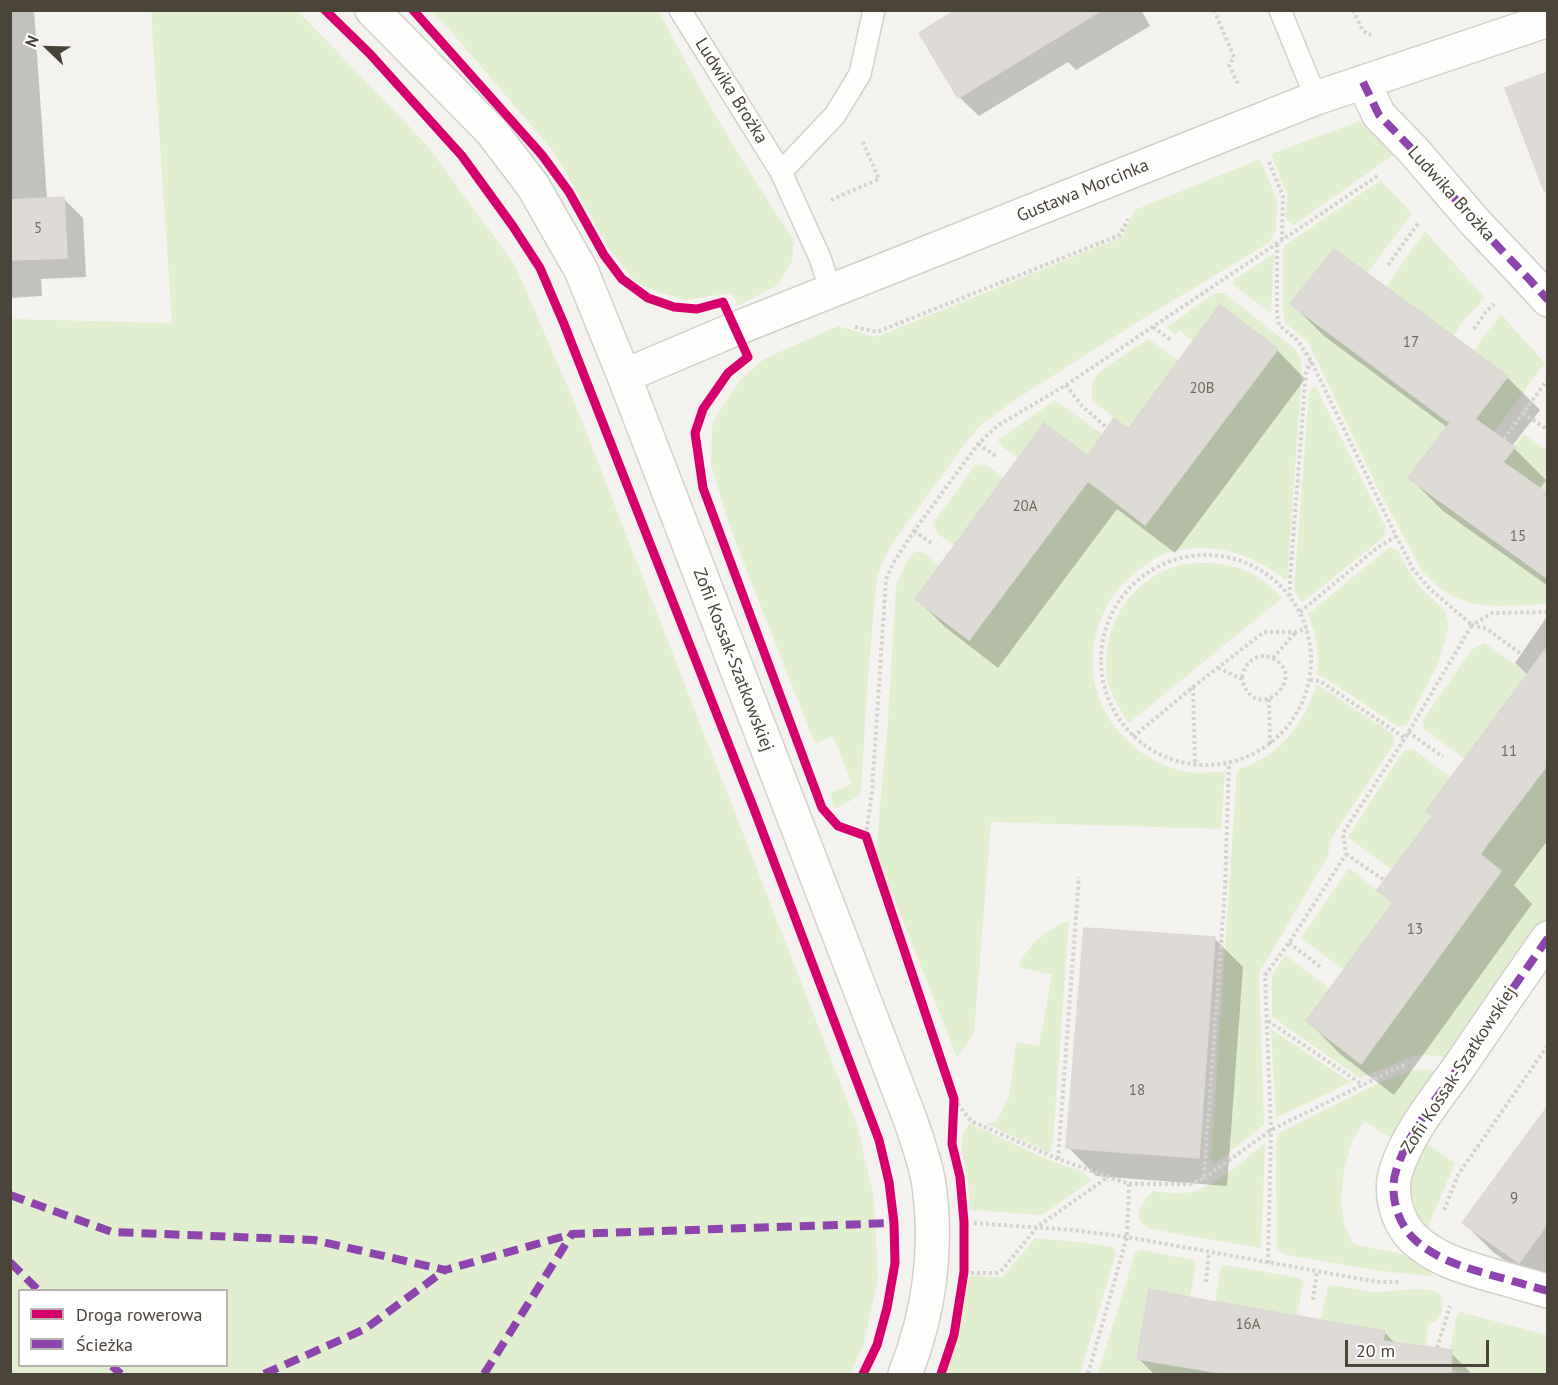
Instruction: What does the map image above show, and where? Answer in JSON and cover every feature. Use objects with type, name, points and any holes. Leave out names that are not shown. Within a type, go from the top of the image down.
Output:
[{"type":"street","name":"Zofii Kossak-Szatkowskiej","points":[[372,10],[492,132],[533,186],[581,270],[624,376],[920,1150],[929,1184],[932,1245],[930,1275],[925,1312],[916,1348],[905,1374]]},
{"type":"street","name":"Gustawa Morcinka","points":[[624,376],[735,329],[1316,98],[1548,20]]},
{"type":"street","name":"Ludwika Brożka","points":[[1363,82],[1379,116],[1414,151],[1548,300]]},
{"type":"street","name":"Zofii Kossak-Szatkowskiej","points":[[1548,939],[1427,1112],[1404,1149],[1395,1172],[1393,1190],[1402,1225],[1428,1250],[1452,1264],[1548,1291]]},
{"type":"lane","name":"Ludwika Brożka","points":[[680,10],[781,172],[820,258],[831,291]]},
{"type":"lane","points":[[781,172],[835,115],[860,74],[874,10]]},
{"type":"lane","points":[[1280,10],[1316,98]]},
{"type":"path","points":[[866,836],[872,792],[886,579],[914,531],[978,444],[997,426],[1066,385],[1414,151]]},
{"type":"path","points":[[1267,156],[1283,196],[1282,240]]},
{"type":"path","points":[[1388,265],[1420,219],[1449,192]]},
{"type":"path","points":[[1277,243],[1279,325],[1298,341],[1311,361],[1413,569],[1430,590],[1472,625],[1487,629],[1520,653]]},
{"type":"path","points":[[1474,329],[1489,308]]},
{"type":"path","points":[[1153,327],[1171,340]]},
{"type":"path","points":[[1290,597],[1306,372],[1311,361]]},
{"type":"path","points":[[1504,439],[1548,379]]},
{"type":"path","points":[[1066,385],[1082,406],[1107,428]]},
{"type":"path","points":[[1523,413],[1548,430]]},
{"type":"path","points":[[978,444],[996,456]]},
{"type":"path","points":[[914,531],[931,543]]},
{"type":"path","points":[[1300,612],[1377,548],[1396,536]]},
{"type":"path","points":[[1217,555],[1234,558],[1266,573],[1279,584],[1300,612],[1311,645],[1310,680],[1305,697],[1288,727],[1270,744],[1246,758],[1213,766],[1178,763],[1147,748],[1133,737],[1112,709],[1102,676],[1100,658],[1102,641],[1107,624],[1124,594],[1150,570],[1182,557],[1217,555]]},
{"type":"path","points":[[1268,1263],[1271,1130],[1266,975],[1346,854],[1343,833],[1405,738],[1472,625],[1492,614],[1548,612]]},
{"type":"path","points":[[1133,737],[1264,632],[1296,632],[1307,628]]},
{"type":"path","points":[[1273,658],[1296,632]]},
{"type":"path","points":[[1266,656],[1273,658],[1284,669],[1285,684],[1275,696],[1261,700],[1248,693],[1244,687],[1242,672],[1251,660],[1266,656]]},
{"type":"path","points":[[1218,668],[1242,679]]},
{"type":"path","points":[[1310,680],[1320,681],[1405,738]]},
{"type":"path","points":[[1193,687],[1195,765]]},
{"type":"path","points":[[1269,699],[1270,744]]},
{"type":"path","points":[[1408,732],[1443,757]]},
{"type":"path","points":[[1204,1178],[1225,888],[1229,763]]},
{"type":"path","points":[[1346,854],[1384,880]]},
{"type":"path","points":[[1058,1159],[1079,877]]},
{"type":"path","points":[[1288,943],[1322,968]]},
{"type":"path","points":[[1267,1020],[1363,1085]]},
{"type":"path","points":[[1428,1250],[1458,1175],[1548,1045]]},
{"type":"path","points":[[954,1099],[971,1121],[1058,1159],[1108,1177],[1129,1184],[1191,1184],[1204,1178],[1271,1130],[1397,1068],[1413,1063],[1428,1062],[1443,1064],[1456,1070]]},
{"type":"path","points":[[954,1099],[954,1110]]},
{"type":"path","points":[[962,1283],[964,1267],[996,1273],[1002,1270],[1037,1227],[1108,1177]]},
{"type":"path","points":[[1088,1374],[1128,1237],[1129,1184]]},
{"type":"path","points":[[964,1222],[1128,1237],[1378,1282],[1409,1282]]},
{"type":"path","points":[[1206,1282],[1209,1252]]},
{"type":"path","points":[[1313,1300],[1317,1271]]},
{"type":"path","points":[[1437,1348],[1450,1304],[1448,1299]]},
{"type":"green space","points":[[151,11],[298,11],[426,144],[515,265],[576,406],[857,1125],[874,1198],[878,1279],[863,1347],[850,1374],[11,1374],[11,319],[172,323]]},
{"type":"green space","points":[[430,11],[659,11],[723,127],[794,240],[792,262],[778,285],[738,306],[732,293],[687,300],[657,292],[634,281],[608,247],[554,152],[448,28]]},
{"type":"green space","points":[[1360,121],[1369,126],[1396,153],[1294,225],[1286,220],[1287,194],[1271,154]]},
{"type":"green space","points":[[1260,159],[1277,200],[1276,229],[1269,243],[1144,318],[1018,398],[982,424],[895,540],[884,558],[877,578],[861,791],[859,796],[835,809],[830,793],[852,784],[833,736],[815,744],[729,525],[711,464],[712,426],[719,411],[742,378],[764,359],[838,326],[876,337],[1122,237],[1135,210]]},
{"type":"green space","points":[[1381,180],[1412,214],[1367,273],[1334,249],[1290,304],[1450,423],[1409,479],[1547,579],[1547,604],[1480,605],[1451,595],[1437,586],[1423,572],[1379,491],[1308,342],[1285,323],[1283,251],[1285,245]]},
{"type":"green space","points":[[1425,231],[1485,298],[1463,321],[1453,336],[1386,287]]},
{"type":"green space","points":[[1274,253],[1271,313],[1233,285],[1233,281]]},
{"type":"green space","points":[[1215,293],[1224,293],[1294,348],[1301,359],[1287,581],[1259,563],[1229,551],[1197,548],[1164,554],[1137,571],[1120,587],[1107,606],[1098,627],[1093,670],[1097,692],[1106,713],[1119,732],[1135,748],[1175,769],[1198,773],[1225,771],[1221,829],[991,822],[974,1034],[957,1057],[877,856],[896,586],[906,563],[915,551],[924,553],[939,565],[915,599],[969,640],[1088,481],[1146,525],[1277,349],[1220,306],[1193,341],[1179,330],[1175,335],[1167,327]]},
{"type":"green space","points":[[1501,314],[1545,363],[1483,447],[1465,433],[1508,376],[1473,351]]},
{"type":"green space","points":[[1149,339],[1179,361],[1128,429],[1093,401],[1092,385],[1096,377],[1109,365]]},
{"type":"green space","points":[[1315,385],[1386,528],[1384,537],[1302,603],[1294,590],[1309,393]]},
{"type":"green space","points":[[1055,400],[1102,434],[1100,438],[1114,448],[1100,465],[1044,423],[1018,458],[1002,447],[998,440]]},
{"type":"green space","points":[[1524,434],[1547,451],[1547,494],[1503,462]]},
{"type":"green space","points":[[976,464],[988,466],[1003,477],[954,545],[938,534],[933,523]]},
{"type":"green space","points":[[1390,547],[1397,550],[1422,589],[1445,611],[1449,625],[1438,664],[1406,726],[1397,726],[1317,675],[1317,644],[1308,614]]},
{"type":"green space","points":[[1197,563],[1222,564],[1244,570],[1264,581],[1282,598],[1129,723],[1112,693],[1106,669],[1108,642],[1117,617],[1132,594],[1149,579],[1177,566]]},
{"type":"green space","points":[[1485,643],[1527,673],[1465,759],[1424,729],[1422,721],[1472,649]]},
{"type":"green space","points":[[1317,684],[1393,734],[1394,744],[1332,837],[1327,858],[1259,973],[1264,1125],[1214,1164],[1211,1159],[1237,770],[1263,758],[1282,744],[1303,716]]},
{"type":"green space","points":[[1413,749],[1451,778],[1449,828],[1409,883],[1348,837],[1403,751]]},
{"type":"green space","points":[[1547,764],[1547,918],[1465,1035],[1446,1057],[1414,1056],[1360,1078],[1272,1017],[1272,976],[1285,955],[1330,989],[1306,1021],[1360,1063],[1501,871],[1480,854]]},
{"type":"green space","points":[[1349,868],[1393,903],[1344,970],[1301,938]]},
{"type":"green space","points":[[1069,920],[1053,1140],[1050,1153],[985,1123],[996,1122],[1009,1096],[1016,1042],[1039,1046],[1052,975],[1018,967],[1032,945],[1053,928]]},
{"type":"green space","points":[[1271,1029],[1351,1082],[1276,1118]]},
{"type":"green space","points":[[1424,1069],[1435,1073],[1394,1140],[1364,1121],[1352,1141],[1344,1170],[1341,1201],[1344,1224],[1353,1244],[1411,1256],[1434,1266],[1432,1276],[1379,1271],[1283,1254],[1277,1248],[1276,1142],[1279,1133],[1378,1083]]},
{"type":"green space","points":[[970,1124],[1052,1161],[1083,1172],[1091,1181],[1042,1215],[970,1210],[962,1142],[965,1129]]},
{"type":"green space","points":[[1425,1142],[1455,1163],[1427,1230],[1416,1217],[1409,1193],[1413,1167]]},
{"type":"green space","points":[[1265,1143],[1261,1248],[1156,1230],[1142,1223],[1139,1214],[1143,1202],[1153,1191],[1186,1193],[1208,1186]]},
{"type":"green space","points":[[1035,1238],[1113,1247],[1116,1253],[1080,1374],[946,1374],[958,1338],[969,1276],[1002,1277]]},
{"type":"green space","points":[[1141,1250],[1194,1260],[1196,1265],[1190,1298],[1149,1290],[1137,1359],[1226,1374],[1098,1374],[1135,1253]]},
{"type":"green space","points":[[1221,1266],[1300,1278],[1303,1284],[1297,1315],[1215,1302]]},
{"type":"green space","points":[[1328,1286],[1373,1292],[1430,1290],[1442,1298],[1442,1311],[1436,1321],[1428,1326],[1426,1347],[1380,1357],[1384,1331],[1321,1320]]},
{"type":"green space","points":[[1460,1312],[1547,1335],[1547,1374],[1482,1374],[1447,1369],[1456,1318]]},
{"type":"building","points":[[956,10],[1102,10],[958,98],[919,33]]},
{"type":"building","points":[[1548,72],[1548,190],[1544,191],[1505,88]]},
{"type":"building","points":[[64,197],[67,258],[10,260],[10,200]]},
{"type":"building","points":[[1334,249],[1508,376],[1475,419],[1515,447],[1503,462],[1548,494],[1548,579],[1408,478],[1450,423],[1290,304]]},
{"type":"building","points":[[1220,305],[1278,349],[1145,525],[1088,481],[969,640],[915,599],[1044,423],[1088,456],[1114,418],[1128,429]]},
{"type":"building","points":[[1548,646],[1548,764],[1480,854],[1501,871],[1361,1064],[1306,1021],[1393,903],[1377,890],[1433,816],[1426,811]]},
{"type":"building","points":[[1084,928],[1215,937],[1199,1158],[1066,1148]]},
{"type":"building","points":[[1548,1106],[1548,1223],[1519,1263],[1462,1223]]},
{"type":"building","points":[[1149,1289],[1385,1331],[1383,1341],[1452,1350],[1451,1374],[1226,1374],[1137,1359]]},
{"type":"marked path","points":[[1363,82],[1379,115],[1548,300]]},
{"type":"marked path","points":[[1548,938],[1414,1131],[1396,1171],[1393,1188],[1396,1207],[1407,1231],[1431,1252],[1470,1269],[1548,1291]]},
{"type":"marked path","points":[[10,1195],[112,1232],[314,1240],[445,1270],[572,1234],[894,1223]]},
{"type":"marked path","points":[[484,1374],[572,1234]]},
{"type":"marked path","points":[[10,1262],[37,1289]]},
{"type":"marked path","points":[[264,1374],[365,1329],[445,1270]]},
{"type":"marked path","points":[[113,1367],[121,1374]]},
{"type":"cycle path","points":[[325,10],[370,54],[462,156],[540,268],[564,324],[754,809],[879,1140],[889,1182],[894,1223],[895,1263],[887,1308],[877,1345],[863,1374]]},
{"type":"cycle path","points":[[413,10],[542,155],[569,192],[604,255],[622,279],[648,298],[674,307],[697,309],[723,302],[748,357],[728,373],[703,409],[695,433],[703,488],[822,808],[838,826],[866,836],[954,1099],[952,1144],[960,1177],[964,1222],[964,1272],[954,1335],[941,1374]]}]
